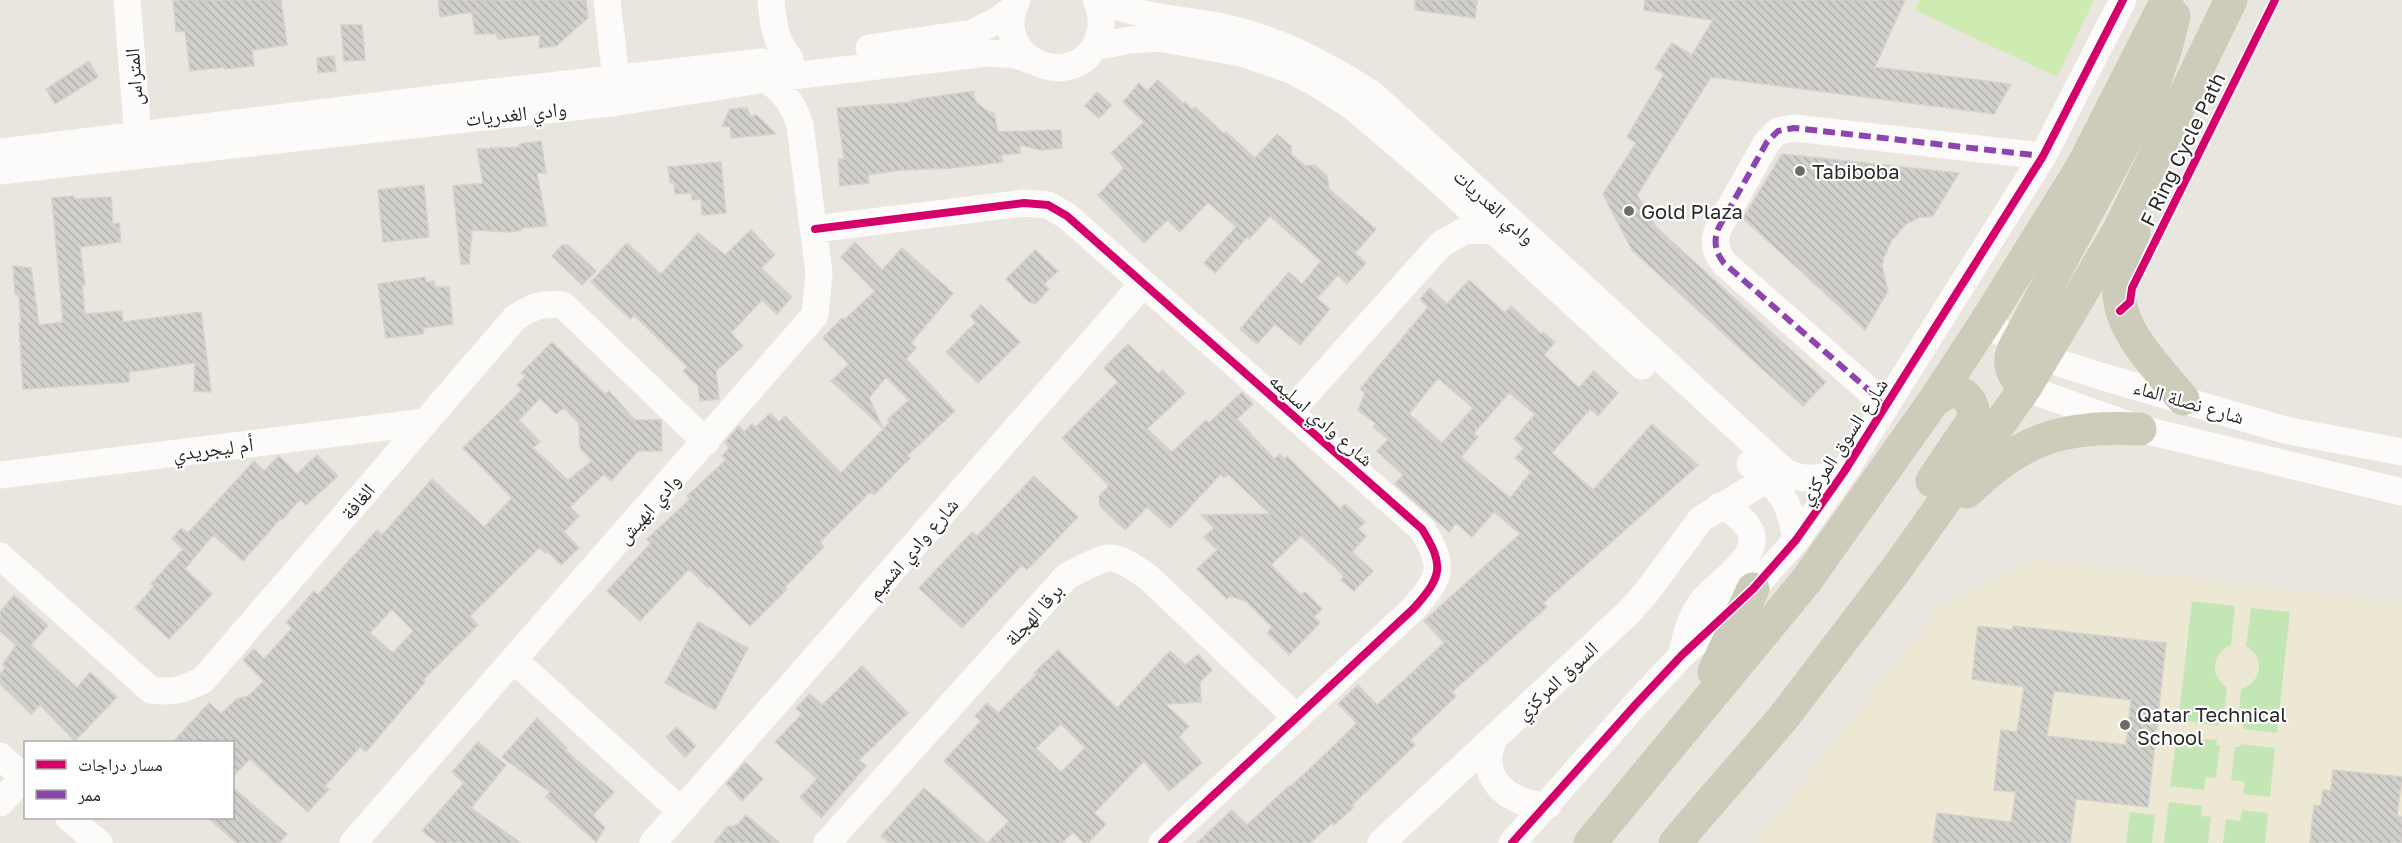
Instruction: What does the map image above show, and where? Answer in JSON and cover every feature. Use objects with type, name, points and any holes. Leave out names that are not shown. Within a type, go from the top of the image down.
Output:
[{"type":"main road","points":[[1590,843],[1806,581],[1933,402],[2082,167],[2167,0]]},
{"type":"main road","points":[[1675,843],[1783,718],[1895,571],[2025,387],[2030,349],[2149,97],[2166,48],[2177,0]]},
{"type":"main road","points":[[2030,349],[2119,230],[2231,0]]},
{"type":"main road","points":[[2183,399],[2134,338],[2120,311],[2117,285],[2120,265],[2129,242],[2200,106],[2204,56]]},
{"type":"main road","points":[[1783,718],[1846,610],[1972,420],[1973,407],[1970,400],[1960,393],[1949,393],[1933,402]]},
{"type":"main road","points":[[1895,571],[1966,493],[2010,455],[2033,442],[2056,434],[2104,428],[2140,429]]},
{"type":"main road","points":[[1684,731],[1699,697],[1720,663],[1753,590]]},
{"type":"street","name":"المتراس","points":[[127,0],[138,145]]},
{"type":"street","points":[[607,0],[617,90]]},
{"type":"street","points":[[771,0],[775,31],[783,50],[790,59]]},
{"type":"street","points":[[1094,47],[1101,30],[1096,0]]},
{"type":"street","name":"وادي الغدريات","points":[[1103,0],[1143,14],[1227,28],[1254,36],[1305,55],[1337,71],[1372,94],[1784,471],[1793,476],[1814,479],[1844,472]]},
{"type":"street","name":"شارع السوق المركزي","points":[[1512,843],[1682,655],[1753,590],[1796,540],[1844,472],[2043,156],[2123,0]]},
{"type":"street","name":"وادي الغدريات","points":[[617,90],[790,59],[961,36],[982,29],[1015,5]]},
{"type":"street","points":[[1015,5],[1011,28],[1013,37],[1017,46],[1030,60]]},
{"type":"street","name":"وادي الغدريات","points":[[0,171],[138,145],[430,99],[617,90],[766,79],[988,53],[1016,55],[1049,67],[1060,68],[1079,62],[1094,47],[1130,40],[1159,38],[1242,53],[1291,70],[1353,107],[1452,194],[1767,479],[1787,503],[1796,540]]},
{"type":"street","name":"وادي ابهيش","points":[[800,125],[806,102],[817,81],[825,72]]},
{"type":"street","name":"وادي ابهيش","points":[[353,843],[815,315],[819,273],[800,125],[797,114],[784,94],[766,79]]},
{"type":"street","points":[[1885,408],[1872,393],[1724,263],[1717,253],[1716,233],[1767,142],[1778,131],[1794,128],[2043,156]]},
{"type":"street","name":"وادي الغدريات","points":[[0,152],[138,145]]},
{"type":"street","name":"شارع وادي اسليمه","points":[[1442,244],[1452,220],[1452,194]]},
{"type":"street","name":"شارع وادي اسليمه","points":[[815,229],[1024,203],[1048,205],[1066,216],[1422,529],[1436,551],[1437,571],[1429,591],[1413,609],[1162,843]]},
{"type":"street","name":"شارع وادي اسليمه","points":[[1290,412],[1442,244],[1464,231],[1492,230]]},
{"type":"street","name":"شارع وادي اشميم","points":[[653,843],[1143,284]]},
{"type":"street","name":"الغافة","points":[[0,556],[151,690],[173,693],[203,680],[514,318],[544,303],[563,305],[706,442]]},
{"type":"street","name":"شارع نصلة الماء","points":[[1985,323],[2030,349],[2183,399],[2285,430],[2402,452]]},
{"type":"street","name":"شارع نصلة الماء","points":[[2025,387],[2140,429],[2402,492]]},
{"type":"street","name":"أم ليجريدي","points":[[0,475],[425,422]]},
{"type":"street","name":"السوق المركزي","points":[[1381,843],[1628,613],[1646,593],[1701,519],[1767,479]]},
{"type":"street","points":[[1682,655],[1693,617],[1701,603],[1738,568],[1749,554],[1752,541],[1751,531],[1741,517],[1720,506]]},
{"type":"street","name":"برقا الهجلة","points":[[827,843],[1067,576],[1091,564],[1111,558],[1132,567],[1149,578],[1297,718]]},
{"type":"street","points":[[514,660],[681,811]]},
{"type":"street","points":[[1494,738],[1488,757],[1497,784],[1519,802],[1533,806],[1548,804]]},
{"type":"street","points":[[0,756],[24,778],[0,803]]},
{"type":"street","points":[[70,819],[99,843]]},
{"type":"shaded area","name":"Qatar Technical School","points":[[2035,560],[2402,603],[2402,843],[1756,843],[1941,606]]},
{"type":"green space","points":[[1920,0],[2094,0],[2057,77],[1915,10]]},
{"type":"green space","points":[[2192,601],[2235,606],[2231,645],[2220,653],[2215,665],[2217,677],[2227,687],[2223,721],[2219,721],[2219,726],[2185,721],[2186,716],[2179,715]]},
{"type":"green space","points":[[2251,608],[2290,612],[2277,733],[2243,729],[2243,724],[2238,723],[2241,689],[2253,681],[2259,669],[2257,657],[2246,646]]},
{"type":"green space","points":[[2182,737],[2217,740],[2216,745],[2220,745],[2216,778],[2206,777],[2204,790],[2170,786],[2176,742],[2181,742]]},
{"type":"green space","points":[[2241,744],[2275,748],[2270,797],[2243,794],[2245,782],[2231,780],[2235,747],[2240,747]]},
{"type":"green space","points":[[2169,802],[2202,806],[2201,816],[2211,817],[2208,843],[2164,843]]},
{"type":"green space","points":[[2242,810],[2268,813],[2265,843],[2223,843],[2226,819],[2240,821]]},
{"type":"green space","points":[[2130,812],[2155,815],[2152,843],[2126,843]]},
{"type":"building","points":[[173,0],[281,0],[287,45],[252,50],[254,66],[190,71],[185,31],[176,32]]},
{"type":"building","points":[[438,0],[586,0],[588,18],[556,46],[539,48],[540,35],[498,39],[496,34],[475,34],[472,12],[440,17]]},
{"type":"building","points":[[1415,0],[1477,0],[1475,18],[1415,10]]},
{"type":"building","name":"Gold Plaza","points":[[1645,0],[1905,0],[1875,67],[2011,84],[1994,114],[1711,77],[1637,195],[1656,227],[1826,382],[1803,406],[1632,250],[1603,194],[1636,143],[1627,137],[1664,74],[1655,68],[1672,43],[1692,55],[1713,20],[1644,10]]},
{"type":"building","points":[[341,25],[362,25],[365,60],[344,61]]},
{"type":"building","points":[[334,56],[336,71],[318,73],[317,58]]},
{"type":"building","points":[[89,61],[98,77],[55,104],[46,89]]},
{"type":"building","points":[[1158,80],[1184,104],[1185,102],[1193,110],[1195,107],[1255,158],[1277,134],[1291,146],[1291,154],[1305,166],[1315,165],[1327,176],[1329,189],[1376,229],[1355,253],[1366,263],[1347,284],[1338,275],[1317,298],[1330,309],[1300,345],[1275,324],[1257,344],[1240,329],[1289,272],[1302,284],[1321,261],[1270,216],[1249,239],[1247,237],[1215,273],[1204,263],[1236,227],[1208,202],[1180,232],[1167,220],[1144,243],[1098,195],[1124,168],[1111,153],[1144,122],[1123,102],[1139,83],[1147,91]]},
{"type":"building","points":[[974,91],[977,103],[994,113],[998,132],[1061,130],[1062,148],[1040,150],[1020,145],[1020,153],[1001,155],[1003,162],[951,168],[901,170],[868,175],[869,183],[840,186],[838,159],[844,159],[837,108],[912,102],[911,100]]},
{"type":"building","points":[[1097,92],[1112,105],[1099,118],[1085,106]]},
{"type":"building","points":[[747,108],[750,116],[757,115],[776,134],[731,138],[730,127],[722,126],[730,109]]},
{"type":"building","points":[[541,141],[546,173],[537,173],[547,226],[522,228],[522,230],[510,232],[472,230],[469,264],[461,264],[453,186],[483,183],[477,149],[520,147],[519,144]]},
{"type":"building","points":[[1782,154],[1959,173],[1932,217],[1920,217],[1906,224],[1892,240],[1882,266],[1888,291],[1865,330],[1743,218]]},
{"type":"building","points":[[721,162],[726,213],[702,215],[701,199],[692,200],[692,193],[675,194],[674,183],[670,183],[668,167]]},
{"type":"building","points":[[424,185],[429,237],[383,242],[378,190]]},
{"type":"building","points":[[73,196],[74,199],[111,197],[113,224],[119,223],[121,242],[80,247],[85,285],[82,286],[85,314],[122,311],[123,322],[201,312],[211,392],[194,391],[195,363],[129,372],[129,382],[23,389],[19,295],[15,294],[13,266],[31,268],[39,325],[63,322],[52,198]]},
{"type":"building","points":[[751,230],[775,255],[761,268],[792,297],[777,314],[762,300],[731,333],[743,346],[716,371],[719,399],[700,401],[698,386],[683,371],[687,367],[634,315],[630,319],[591,282],[627,243],[661,274],[698,233],[725,255]]},
{"type":"building","points":[[855,242],[882,270],[902,248],[953,293],[911,343],[916,348],[906,359],[955,411],[907,456],[910,458],[874,495],[870,492],[820,542],[824,547],[750,626],[710,586],[708,588],[689,569],[640,621],[607,591],[651,543],[647,539],[690,499],[687,496],[726,460],[722,456],[729,448],[725,442],[739,426],[744,432],[752,424],[756,427],[770,413],[779,422],[785,416],[841,473],[890,422],[887,420],[909,400],[886,377],[869,398],[883,428],[831,381],[849,364],[823,338],[842,318],[844,320],[875,291],[841,257]]},
{"type":"building","points":[[562,245],[568,245],[596,271],[582,285],[552,256]]},
{"type":"building","points":[[1035,250],[1058,271],[1044,284],[1049,289],[1035,304],[1028,301],[1006,279]]},
{"type":"building","points":[[425,277],[426,282],[434,281],[435,287],[449,287],[453,324],[424,328],[423,334],[386,338],[378,284]]},
{"type":"building","points":[[1469,280],[1505,313],[1511,306],[1541,334],[1543,332],[1555,342],[1544,355],[1579,388],[1594,371],[1618,393],[1598,416],[1590,409],[1552,453],[1593,490],[1652,424],[1698,465],[1543,603],[1547,607],[1452,692],[1456,696],[1410,740],[1415,745],[1334,825],[1332,823],[1310,843],[1197,843],[1232,810],[1247,825],[1357,723],[1338,704],[1358,685],[1377,705],[1444,643],[1424,621],[1520,534],[1494,512],[1472,537],[1456,523],[1449,532],[1395,484],[1403,475],[1377,451],[1388,439],[1373,427],[1376,424],[1358,410],[1365,393],[1360,389],[1428,307],[1420,299],[1430,288],[1447,304]],"holes":[[[1438,378],[1473,408],[1442,443],[1409,414]],[[1509,393],[1535,414],[1514,439],[1524,448],[1515,458],[1531,472],[1510,498],[1461,457],[1478,437],[1474,433]]]},
{"type":"building","points":[[981,305],[1020,342],[978,383],[946,352],[976,322],[970,316]]},
{"type":"building","points":[[552,342],[605,394],[609,391],[635,420],[661,420],[662,451],[638,451],[611,481],[604,474],[570,507],[579,516],[564,532],[579,548],[561,565],[547,551],[545,553],[539,548],[470,616],[478,625],[423,680],[425,682],[366,752],[360,747],[325,786],[329,789],[308,812],[250,759],[234,775],[234,741],[174,741],[209,703],[221,714],[237,699],[248,696],[264,681],[243,660],[254,649],[264,659],[292,628],[286,623],[314,591],[318,595],[377,530],[382,535],[432,479],[484,527],[512,498],[463,448],[522,390],[517,385],[526,376],[521,373]],"holes":[[[540,398],[556,414],[564,408],[579,423],[580,448],[592,461],[568,480],[533,448],[540,442],[519,420]],[[392,609],[413,631],[393,653],[370,633]]]},
{"type":"building","points":[[1128,344],[1159,374],[1162,370],[1185,393],[1147,429],[1172,452],[1206,420],[1209,423],[1242,392],[1253,404],[1237,419],[1274,459],[1280,454],[1284,459],[1287,456],[1340,509],[1345,504],[1365,522],[1358,529],[1366,536],[1352,552],[1373,571],[1354,591],[1341,580],[1344,576],[1301,536],[1271,565],[1301,595],[1305,592],[1322,609],[1314,617],[1320,623],[1289,655],[1267,633],[1272,627],[1246,601],[1230,596],[1227,599],[1197,569],[1217,550],[1204,537],[1214,528],[1201,515],[1270,514],[1228,474],[1224,478],[1221,474],[1170,528],[1147,507],[1125,530],[1100,506],[1099,496],[1109,486],[1062,438],[1118,382],[1104,368]]},
{"type":"building","points":[[317,455],[338,476],[306,505],[300,499],[243,561],[213,535],[185,569],[212,594],[169,639],[135,608],[154,586],[151,584],[183,549],[172,539],[181,528],[188,533],[254,461],[264,471],[279,456],[297,474]]},
{"type":"building","points":[[1034,476],[1078,517],[1027,570],[1022,565],[962,628],[919,588],[972,532],[977,536]]},
{"type":"building","points":[[14,595],[48,625],[31,645],[77,688],[90,672],[117,697],[75,741],[40,705],[31,714],[0,684],[0,674],[5,668],[3,664],[16,645],[0,631],[0,612]]},
{"type":"building","points":[[698,622],[748,648],[715,710],[665,683]]},
{"type":"building","points":[[1978,626],[2013,630],[2013,626],[2166,643],[2148,807],[2076,799],[2070,843],[1933,843],[1937,813],[2011,822],[2016,792],[1994,790],[2001,730],[2017,732],[2024,687],[1972,679]],"holes":[[[2054,691],[2131,700],[2126,745],[2047,736]]]},
{"type":"building","points":[[1058,650],[1117,708],[1170,651],[1186,665],[1198,654],[1212,670],[1200,682],[1201,702],[1165,704],[1189,726],[1179,737],[1202,763],[1169,791],[1144,761],[1094,813],[1106,824],[1088,843],[1084,843],[1073,832],[1062,843],[987,843],[1009,821],[944,761],[981,721],[975,716],[987,703],[998,713]],"holes":[[[1061,724],[1085,748],[1061,772],[1036,748]]]},
{"type":"building","points":[[862,666],[908,713],[859,760],[866,766],[821,818],[800,797],[817,779],[775,742],[802,714],[796,708],[810,694],[822,705]]},
{"type":"building","points":[[537,718],[567,748],[565,750],[614,792],[593,815],[605,828],[596,842],[546,797],[550,792],[502,757]]},
{"type":"building","points":[[677,727],[696,746],[685,757],[666,737]]},
{"type":"building","points":[[478,742],[506,765],[471,808],[521,843],[438,843],[422,831],[464,783],[452,772]]},
{"type":"building","points":[[745,762],[763,779],[742,801],[726,784]]},
{"type":"building","points":[[2333,770],[2402,777],[2397,816],[2402,817],[2402,843],[2310,843],[2314,805],[2321,806],[2323,790],[2331,791]]},
{"type":"building","points":[[924,788],[987,843],[890,843],[881,836]]},
{"type":"building","points":[[234,789],[287,834],[279,843],[237,843],[209,819],[234,819]]},
{"type":"building","points":[[746,815],[780,843],[714,843],[727,827],[737,825]]},
{"type":"marked path","points":[[1885,408],[1872,393],[1724,263],[1719,255],[1716,246],[1719,227],[1767,142],[1778,131],[1794,128],[2043,156]]},
{"type":"cycle path","points":[[1512,843],[1636,704],[1682,655],[1753,589],[1796,540],[1844,472],[2043,156],[2123,0]]},
{"type":"cycle path","name":"F Ring Cycle Path","points":[[2120,311],[2130,302],[2132,288],[2275,0]]},
{"type":"cycle path","points":[[815,229],[1024,203],[1048,205],[1067,216],[1422,529],[1437,562],[1435,579],[1423,598],[1162,843]]},
{"type":"place","name":"Tabiboba","points":[[1800,171]]},
{"type":"place","name":"Gold Plaza","points":[[1629,211]]},
{"type":"place","name":"Qatar Technical School","points":[[2125,725]]}]
